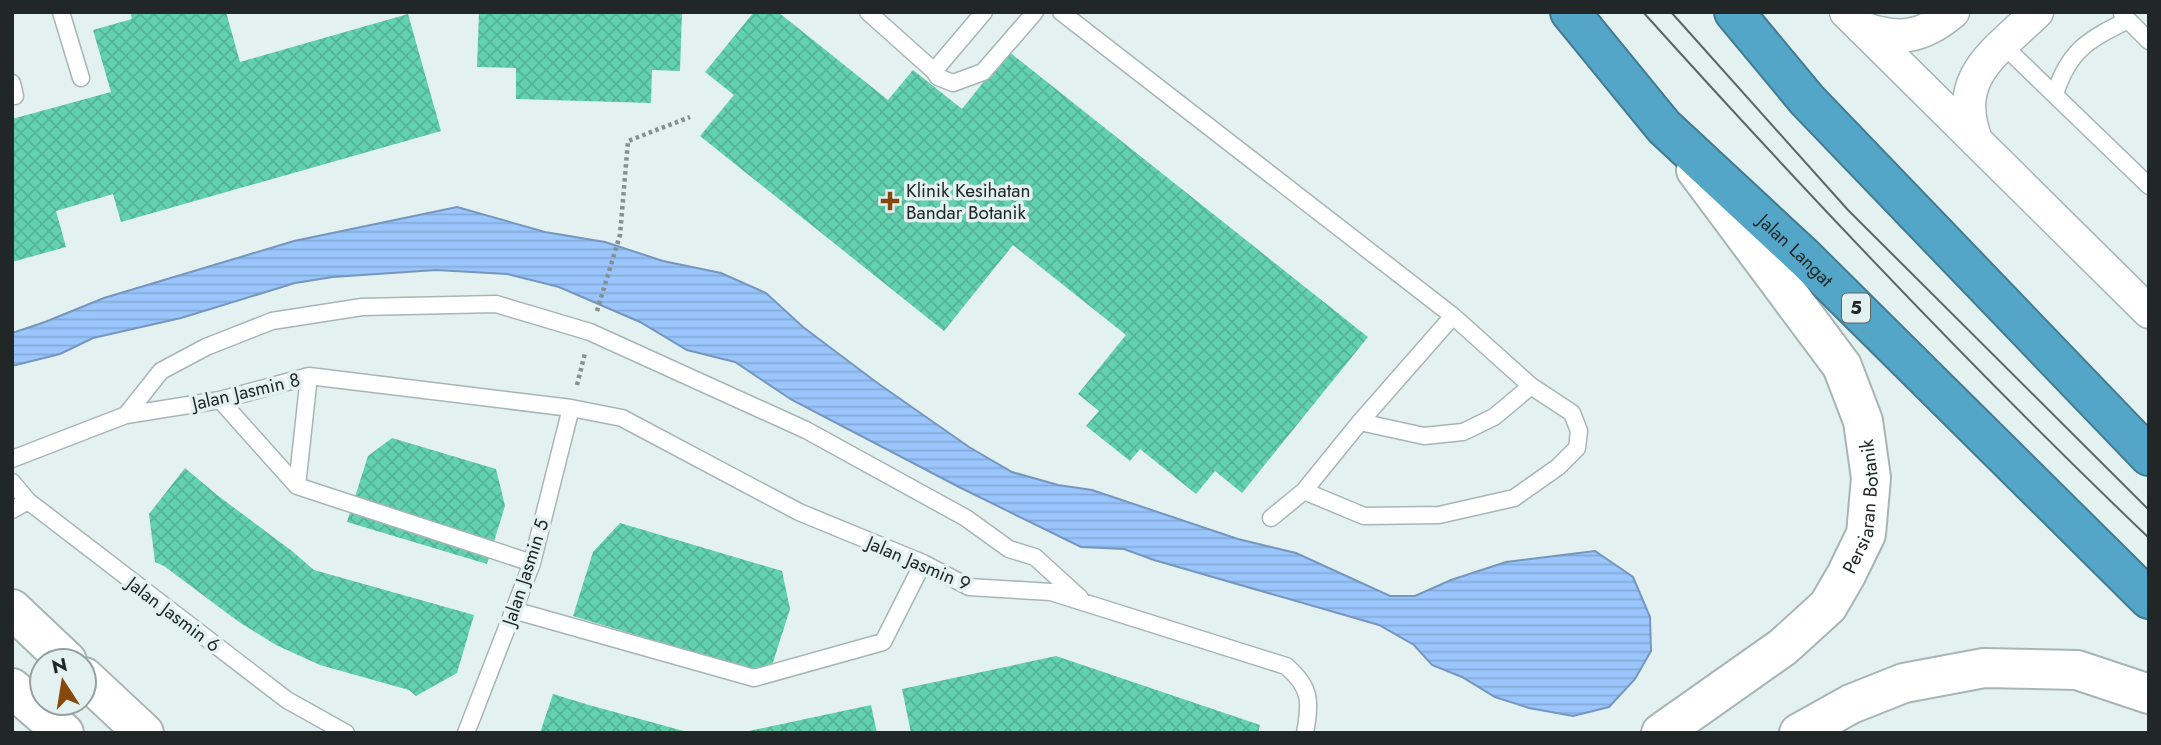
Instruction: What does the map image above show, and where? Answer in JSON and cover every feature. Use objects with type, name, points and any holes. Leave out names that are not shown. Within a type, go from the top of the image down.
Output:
[{"type":"highway","name":"Jalan Langat","points":[[1570,12],[1664,127],[1805,258],[2149,599]]},
{"type":"highway","points":[[1734,12],[1807,100],[2149,456]]},
{"type":"main road","name":"Persiaran Botanik","points":[[1664,127],[1842,366],[1863,421],[1871,478],[1866,534],[1828,606],[1783,648],[1674,729]]},
{"type":"main road","points":[[12,609],[52,647]]},
{"type":"main road","points":[[1799,733],[1851,704],[1904,683],[1984,668],[2077,670],[2149,694]]},
{"type":"main road","points":[[12,688],[64,733]]},
{"type":"main road","points":[[98,690],[144,733]]},
{"type":"street","points":[[1856,18],[1882,35],[1899,37],[1923,31],[1954,12]]},
{"type":"street","points":[[1977,142],[1969,125],[1970,87],[1980,68],[2037,12]]},
{"type":"street","points":[[1856,18],[2149,312]]},
{"type":"lane","points":[[61,12],[81,78]]},
{"type":"lane","points":[[868,12],[938,77],[953,83],[983,72],[1035,12]]},
{"type":"lane","points":[[1061,12],[1453,316],[1531,386],[1572,413],[1579,431],[1577,448],[1558,467],[1514,498],[1439,515],[1364,516],[1304,491]]},
{"type":"lane","points":[[934,71],[981,13]]},
{"type":"lane","points":[[2055,94],[2061,75],[2074,55],[2092,37],[2124,16],[2149,41]]},
{"type":"lane","points":[[2003,45],[2149,186]]},
{"type":"lane","points":[[126,415],[162,371],[206,347],[272,321],[362,306],[496,304],[592,326],[806,429],[966,518],[1009,549],[1035,558],[1085,603]]},
{"type":"lane","points":[[1271,518],[1304,491],[1453,316]]},
{"type":"lane","points":[[297,486],[309,376]]},
{"type":"lane","name":"Jalan Jasmin 8","points":[[12,459],[126,415],[220,400],[309,376],[571,408]]},
{"type":"lane","points":[[1360,422],[1424,436],[1463,432],[1493,417],[1531,386]]},
{"type":"lane","points":[[220,400],[297,486],[532,563]]},
{"type":"lane","name":"Jalan Jasmin 5","points":[[466,733],[532,563],[571,408]]},
{"type":"lane","name":"Jalan Jasmin 9","points":[[571,408],[622,418],[799,512],[923,563],[969,587],[1051,592],[1286,666],[1301,678],[1310,706],[1306,733]]},
{"type":"lane","name":"Jalan Jasmin 6","points":[[12,482],[28,500],[287,700],[346,733]]},
{"type":"lane","points":[[12,510],[28,500]]},
{"type":"lane","points":[[513,610],[754,678],[883,642],[923,563]]},
{"type":"path","points":[[571,408],[592,326],[620,235],[628,141],[690,117]]},
{"type":"water","points":[[457,207],[545,232],[605,242],[663,261],[721,273],[766,293],[803,327],[876,382],[969,447],[1012,472],[1058,485],[1092,490],[1238,539],[1296,553],[1390,596],[1415,596],[1451,580],[1506,562],[1595,551],[1633,577],[1650,617],[1651,651],[1635,679],[1609,707],[1573,716],[1529,708],[1495,697],[1462,677],[1432,665],[1414,645],[1379,625],[1124,549],[1081,547],[792,400],[735,362],[687,350],[640,322],[559,287],[507,274],[436,270],[333,277],[295,283],[181,318],[93,338],[60,354],[12,366],[12,333],[104,298],[294,241]]},
{"type":"building","points":[[130,12],[226,12],[240,62],[408,14],[441,131],[121,222],[113,194],[56,211],[66,247],[12,262],[12,119],[111,92],[93,30],[132,19]]},
{"type":"building","points":[[479,12],[682,12],[680,71],[652,70],[651,103],[516,99],[516,68],[477,67]]},
{"type":"building","points":[[754,12],[778,12],[888,100],[913,70],[962,109],[1008,51],[1368,337],[1242,493],[1215,471],[1196,494],[1140,449],[1130,461],[1086,426],[1099,411],[1078,394],[1126,335],[1013,245],[944,331],[700,136],[734,95],[705,72]]},
{"type":"building","points":[[392,438],[496,469],[505,506],[487,564],[347,522],[368,456]]},
{"type":"building","points":[[185,468],[314,570],[474,615],[457,673],[416,696],[409,690],[320,665],[276,645],[239,622],[155,562],[149,514]]},
{"type":"building","points":[[620,523],[782,571],[790,609],[769,675],[573,616],[593,552]]},
{"type":"building","points":[[1056,656],[1260,725],[1258,733],[911,733],[902,689]]},
{"type":"building","points":[[553,694],[589,705],[691,733],[540,733]]},
{"type":"building","points":[[871,705],[877,733],[744,732]]},
{"type":"tram line","points":[[1643,12],[1891,280],[2083,475],[2149,538]]},
{"type":"tram line","points":[[1671,12],[1848,210],[2149,510]]},
{"type":"place","name":"Klinik Kesihatan Bandar Botanik","points":[[890,201]]}]
